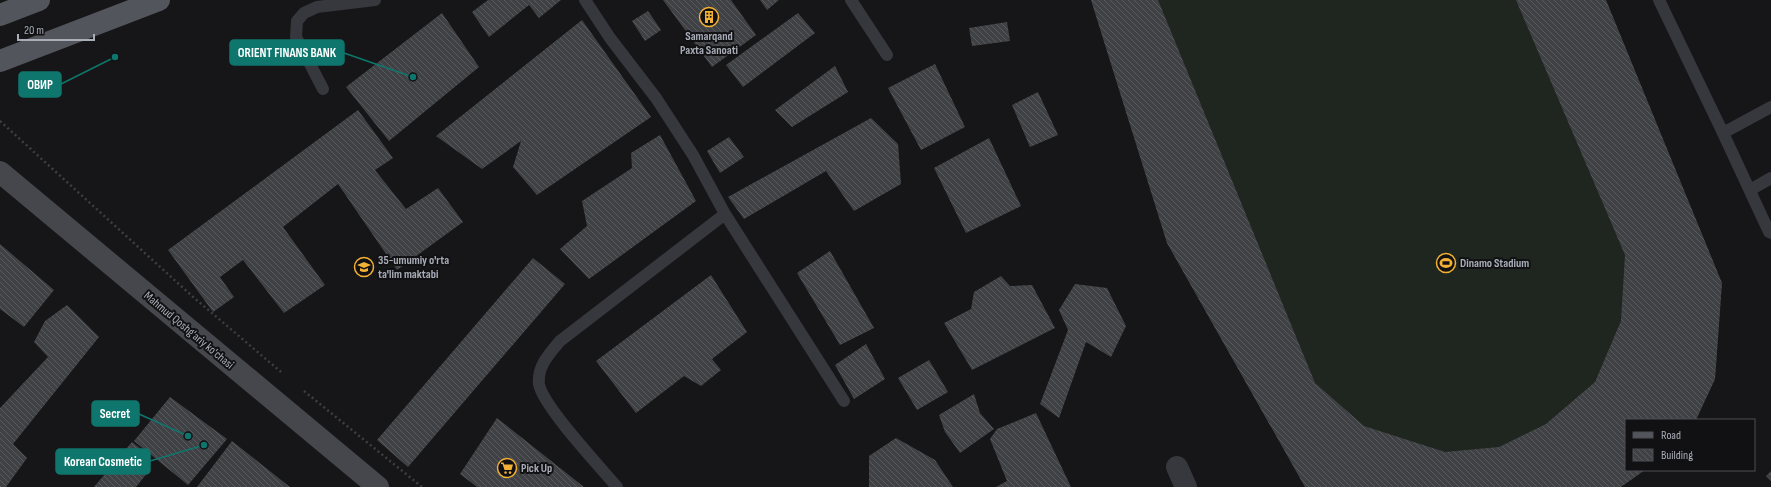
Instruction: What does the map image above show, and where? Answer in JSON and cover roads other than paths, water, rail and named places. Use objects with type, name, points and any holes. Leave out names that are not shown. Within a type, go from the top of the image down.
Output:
[{"type":"main road","points":[[0,15],[39,0]]},
{"type":"main road","points":[[0,61],[160,0]]},
{"type":"main road","name":"Mahmud Qoshg'ariy ko'chasi","points":[[0,172],[378,487]]},
{"type":"street","points":[[1177,468],[1186,487]]},
{"type":"lane","points":[[323,89],[296,37],[297,21],[304,13],[317,7],[375,0]]},
{"type":"lane","points":[[585,0],[610,38],[656,98],[685,142],[725,214],[844,401]]},
{"type":"lane","points":[[851,0],[887,56]]},
{"type":"lane","points":[[1659,0],[1769,232],[1771,233]]},
{"type":"lane","points":[[1723,133],[1771,107]]},
{"type":"lane","points":[[1750,190],[1771,178]]},
{"type":"lane","points":[[617,487],[549,405],[539,384],[542,363],[560,341],[725,214]]},
{"type":"place","name":"Samarqand Paxta Sanoati","points":[[709,17]]},
{"type":"place","name":"ОВИР","points":[[115,57]]},
{"type":"place","name":"ORIENT FINANS BANK","points":[[413,77]]},
{"type":"place","name":"Dinamo Stadium","points":[[1446,263]]},
{"type":"place","name":"35-umumiy o'rta ta'lim maktabi","points":[[364,267]]},
{"type":"place","name":"Secret","points":[[188,436]]},
{"type":"place","name":"Korean Cosmetic","points":[[204,445]]},
{"type":"place","name":"Pick Up","points":[[507,468]]}]
